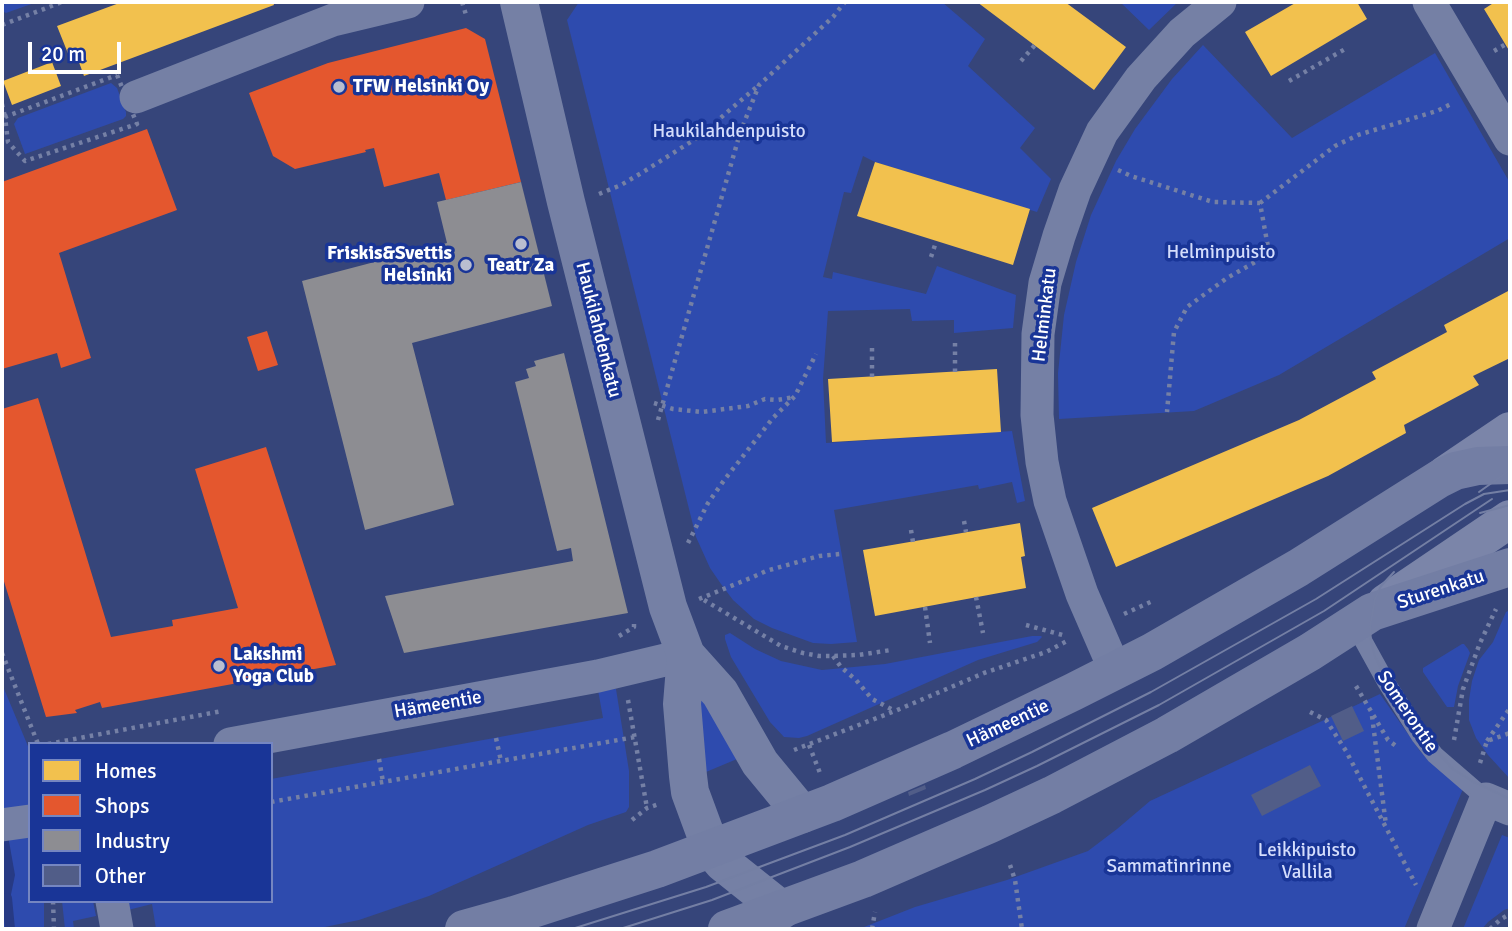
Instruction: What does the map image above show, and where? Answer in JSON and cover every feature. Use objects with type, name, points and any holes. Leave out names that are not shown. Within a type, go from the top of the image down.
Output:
[{"type":"main road","name":"Hämeentie","points":[[464,929],[644,873],[711,849],[832,803],[953,750],[1152,652],[1255,594],[1330,549],[1510,431]]},
{"type":"main road","points":[[1439,479],[1455,471],[1478,466],[1510,465]]},
{"type":"main road","points":[[727,929],[875,874],[990,824],[1167,735],[1310,652],[1510,519]]},
{"type":"main road","name":"Sturenkatu","points":[[1363,618],[1505,584]]},
{"type":"street","points":[[136,97],[333,20],[408,2]]},
{"type":"street","name":"Haukilahdenkatu","points":[[519,2],[566,202],[664,590],[686,655],[720,693],[760,763],[802,814]]},
{"type":"street","name":"Helminkatu","points":[[1115,670],[1082,594],[1050,501],[1042,463],[1037,415],[1038,336],[1045,283],[1075,190],[1102,132],[1140,78],[1182,33],[1220,2]]},
{"type":"street","points":[[1429,2],[1510,139]]},
{"type":"street","name":"Haukilahdenkatu","points":[[686,655],[682,704],[690,792],[711,849],[723,863],[782,909]]},
{"type":"street","name":"Hämeentie","points":[[241,742],[598,676],[686,655]]},
{"type":"street","points":[[1435,922],[1498,804]]},
{"type":"street","points":[[112,903],[117,929]]},
{"type":"lane","name":"Somerontie","points":[[1363,618],[1386,682],[1420,736],[1435,755],[1498,804]]},
{"type":"path","points":[[2,25],[62,2]]},
{"type":"path","points":[[462,2],[467,18]]},
{"type":"path","points":[[566,202],[603,193],[697,138],[759,85],[833,17],[845,2]]},
{"type":"path","points":[[1021,61],[1035,45]]},
{"type":"path","points":[[1289,81],[1346,48]]},
{"type":"path","points":[[2,104],[8,142],[24,161],[137,124],[117,75],[5,117]]},
{"type":"path","points":[[658,420],[740,132],[759,85]]},
{"type":"path","points":[[1130,176],[1213,202],[1260,203],[1335,146],[1358,135],[1437,111],[1454,102]]},
{"type":"path","points":[[2,145],[8,142]]},
{"type":"path","points":[[1167,412],[1174,332],[1187,307],[1227,278],[1257,261],[1268,247],[1260,203]]},
{"type":"path","points":[[931,257],[936,242]]},
{"type":"path","points":[[955,342],[955,372]]},
{"type":"path","points":[[872,347],[872,377]]},
{"type":"path","points":[[687,545],[708,503],[725,479],[773,418],[795,396],[816,354]]},
{"type":"path","points":[[654,403],[673,409],[702,412],[795,396]]},
{"type":"path","points":[[964,521],[966,532]]},
{"type":"path","points":[[911,530],[913,542]]},
{"type":"path","points":[[840,554],[819,556],[766,571],[700,598],[781,646],[818,656],[858,655],[891,650]]},
{"type":"path","points":[[1453,743],[1463,689],[1505,584]]},
{"type":"path","points":[[976,597],[984,633]]},
{"type":"path","points":[[1096,628],[1155,600]]},
{"type":"path","points":[[925,607],[930,643]]},
{"type":"path","points":[[791,751],[984,673],[1046,652],[1074,638],[1026,625]]},
{"type":"path","points":[[619,637],[647,808]]},
{"type":"path","points":[[2,653],[37,742]]},
{"type":"path","points":[[833,656],[872,699],[895,711]]},
{"type":"path","points":[[1356,686],[1388,740],[1397,747]]},
{"type":"path","points":[[1481,761],[1487,741],[1510,708]]},
{"type":"path","points":[[1310,712],[1326,720],[1346,751],[1435,922]]},
{"type":"path","points":[[1371,712],[1386,828]]},
{"type":"path","points":[[1487,741],[1510,733]]},
{"type":"path","points":[[273,802],[635,737]]},
{"type":"path","points":[[496,738],[501,761]]},
{"type":"path","points":[[379,759],[383,782]]},
{"type":"path","points":[[632,820],[647,808],[666,801]]},
{"type":"path","points":[[1010,865],[1015,880],[1022,929]]},
{"type":"path","points":[[53,903],[54,929]]},
{"type":"path","points":[[872,929],[875,911]]},
{"type":"path","points":[[1490,929],[1510,914]]},
{"type":"green space","points":[[2,2],[37,2],[6,13],[2,11]]},
{"type":"green space","name":"Haukilahdenpuisto","points":[[579,2],[942,2],[985,39],[968,66],[1035,128],[1020,148],[1051,179],[1037,212],[863,156],[851,193],[844,192],[823,277],[832,279],[833,272],[926,294],[937,266],[1016,295],[1013,328],[954,333],[954,320],[912,321],[910,309],[828,311],[823,379],[826,443],[1012,431],[1025,501],[1017,503],[1012,482],[979,489],[978,485],[834,510],[857,642],[813,643],[754,619],[733,600],[721,584],[710,568],[696,537],[567,20]]},
{"type":"green space","points":[[1120,2],[1178,2],[1149,30]]},
{"type":"green space","name":"Helminpuisto","points":[[1203,45],[1292,138],[1435,53],[1510,183],[1510,238],[1279,375],[1194,411],[1059,419],[1058,373],[1064,315],[1076,262],[1091,215],[1116,161],[1135,129],[1172,79]]},
{"type":"green space","points":[[111,83],[117,88],[126,112],[123,119],[25,154],[14,124],[18,118]]},
{"type":"green space","points":[[1510,610],[1510,779],[1476,738],[1469,720],[1469,700],[1479,660],[1493,642],[1506,612]]},
{"type":"green space","points":[[730,633],[781,661],[822,670],[885,664],[1032,636],[1042,637],[1037,642],[978,660],[799,738],[784,737],[770,722],[731,657],[725,639],[725,635]]},
{"type":"green space","points":[[1462,644],[1470,653],[1458,686],[1454,707],[1447,707],[1423,668]]},
{"type":"green space","points":[[2,684],[28,746],[28,903],[44,903],[44,929],[2,929]]},
{"type":"green space","points":[[696,688],[737,759],[706,772]]},
{"type":"green space","points":[[616,689],[629,771],[629,807],[626,812],[588,825],[429,896],[359,920],[315,929],[156,929],[152,904],[128,910],[127,903],[273,903],[273,779],[603,718],[598,690]]},
{"type":"green space","name":"Sammatinrinne","points":[[1380,694],[1420,751],[1463,789],[1404,929],[859,929],[915,907],[1007,880],[1088,851],[1150,801]]},
{"type":"green space","points":[[1502,835],[1510,838],[1510,908],[1482,929],[1463,929]]},
{"type":"green space","points":[[62,903],[93,903],[96,916],[73,921],[74,929],[65,929]]},
{"type":"shaded area","points":[[2,802],[15,875],[8,909],[2,894]]},
{"type":"building: Homes","points":[[122,2],[273,2],[274,5],[84,76],[76,54],[69,56],[57,26]]},
{"type":"building: Homes","points":[[977,2],[1065,2],[1126,47],[1094,90]]},
{"type":"building: Homes","points":[[1297,2],[1357,2],[1367,19],[1271,76],[1245,32]]},
{"type":"building: Homes","points":[[1495,2],[1510,2],[1510,52],[1484,9]]},
{"type":"building: Homes","points":[[52,62],[61,86],[12,105],[3,81]]},
{"type":"building: Homes","points":[[875,162],[1030,209],[1013,265],[857,216]]},
{"type":"building: Homes","points":[[1510,290],[1510,358],[1473,376],[1479,385],[1404,425],[1406,433],[1328,476],[1116,567],[1092,508],[1299,420],[1376,379],[1372,372],[1447,332],[1444,325]]},
{"type":"building: Homes","points":[[997,369],[1001,432],[832,442],[828,379]]},
{"type":"building: Homes","points":[[1020,523],[1025,556],[1021,557],[1026,588],[875,616],[863,550]]},
{"type":"building: Shops","points":[[466,28],[485,39],[521,182],[446,200],[439,173],[384,187],[374,148],[295,169],[273,156],[249,93],[328,63]]},
{"type":"building: Shops","points":[[147,129],[177,210],[59,253],[91,358],[61,368],[57,353],[2,369],[2,182]]},
{"type":"building: Shops","points":[[267,331],[278,365],[258,371],[247,337]]},
{"type":"building: Shops","points":[[38,398],[111,637],[173,626],[172,620],[238,608],[195,469],[266,447],[336,665],[102,708],[100,702],[75,710],[77,713],[46,717],[2,575],[2,409]]},
{"type":"building: Industry","points":[[521,182],[552,306],[412,343],[454,505],[365,530],[302,281],[447,243],[437,202]]},
{"type":"building: Industry","points":[[564,353],[628,613],[404,653],[385,596],[573,561],[571,548],[557,551],[515,382],[529,378],[526,369],[536,366],[534,361]]},
{"type":"building: Other","points":[[1352,706],[1364,731],[1343,741],[1331,716]]},
{"type":"building: Other","points":[[1310,765],[1321,786],[1262,816],[1251,795]]},
{"type":"building: Other","points":[[925,785],[926,789],[909,796],[908,792]]},
{"type":"waterway","points":[[7,898],[10,929]]},
{"type":"tram line","points":[[1479,492],[1510,470]]},
{"type":"tram line","points":[[572,929],[706,887],[845,835],[975,779],[1151,692],[1316,599],[1465,504],[1484,494],[1510,490]]},
{"type":"tram line","points":[[620,929],[712,900],[850,847],[1037,766],[1159,705],[1324,611],[1492,499]]},
{"type":"tram line","points":[[1480,513],[1510,505]]},
{"type":"tram line","points":[[1394,572],[1381,586],[1375,599],[1370,627],[1375,657],[1424,737],[1453,769],[1510,799]]},
{"type":"place","name":"TFW Helsinki Oy","points":[[339,87]]},
{"type":"place","name":"Teatr Za","points":[[521,244]]},
{"type":"place","name":"Friskis&Svettis Helsinki","points":[[466,265]]},
{"type":"place","name":"Lakshmi Yoga Club","points":[[219,666]]},
{"type":"park label","name":"Leikkipuisto Vallila","points":[[1307,862]]}]
